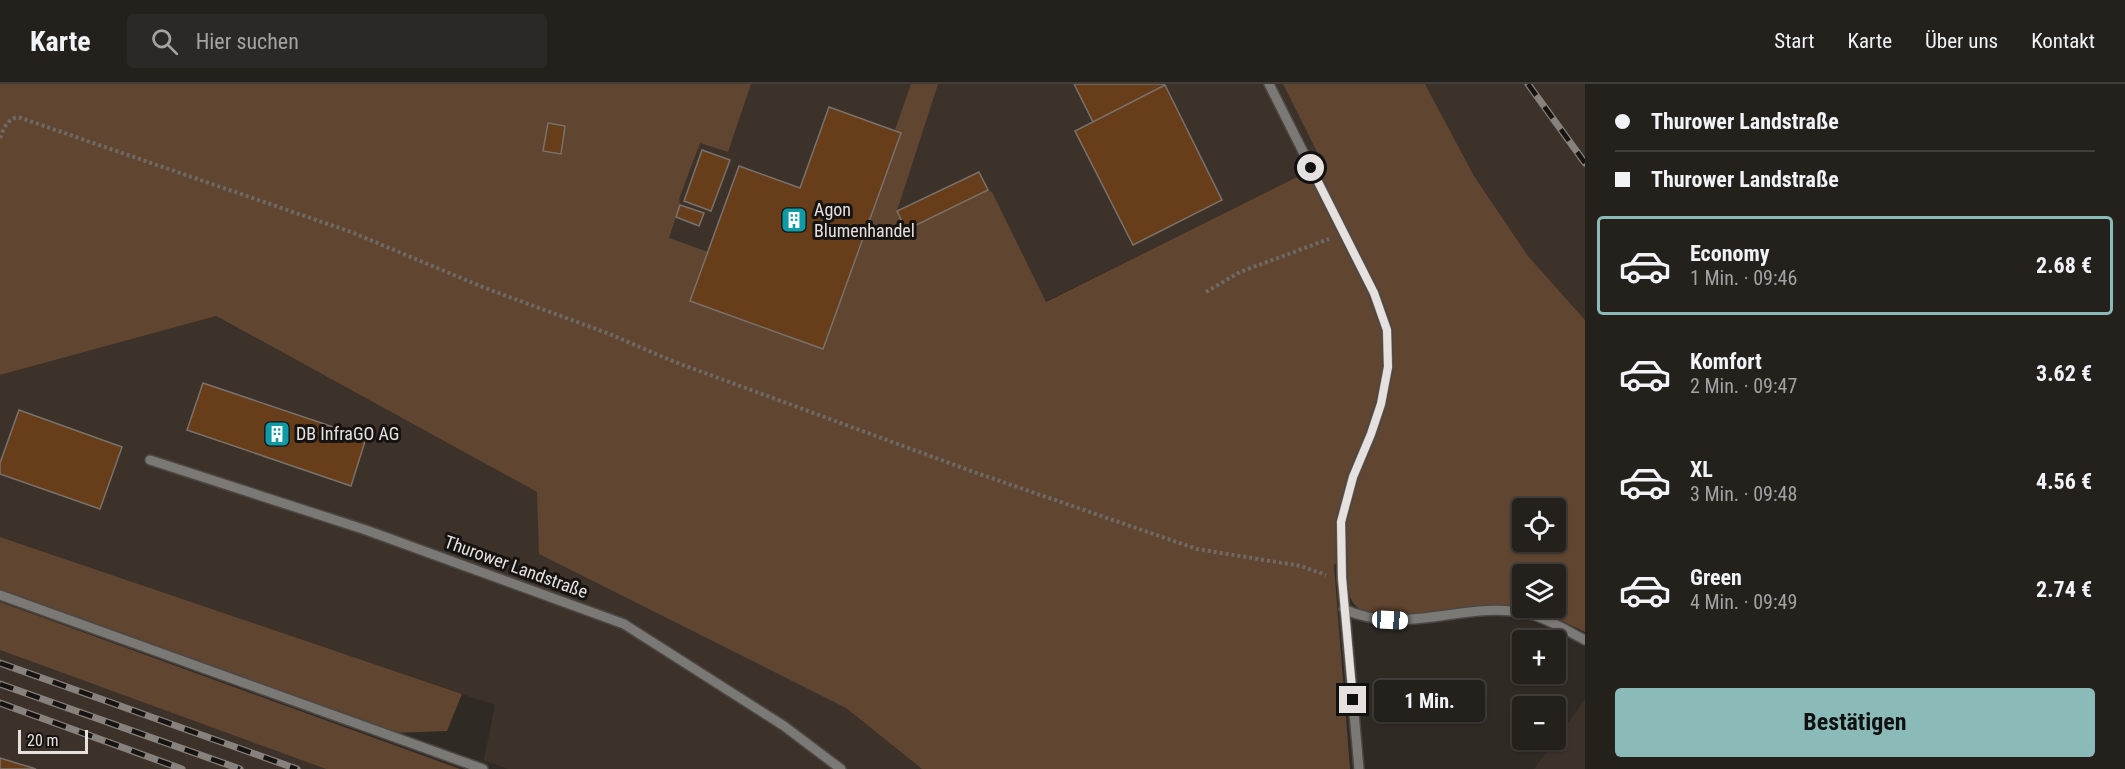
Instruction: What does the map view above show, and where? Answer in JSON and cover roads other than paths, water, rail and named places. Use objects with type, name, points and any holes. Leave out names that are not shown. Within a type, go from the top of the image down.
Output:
[{"type":"lane","points":[[1269,84],[1374,293],[1387,330],[1388,367],[1381,404],[1353,477],[1341,522],[1344,609],[1359,769]]},
{"type":"lane","name":"Thurower Landstraße","points":[[150,460],[366,530],[624,624],[784,726],[841,769]]},
{"type":"lane","points":[[0,596],[483,769]]},
{"type":"lane","points":[[1344,609],[1357,615],[1376,619],[1405,621],[1491,611],[1526,613],[1550,621],[1585,640]]},
{"type":"railway","points":[[1528,84],[1585,163]]},
{"type":"railway","points":[[0,663],[297,769]]},
{"type":"railway","points":[[0,684],[240,769]]},
{"type":"railway","points":[[0,703],[182,769]]},
{"type":"place","name":"Agon Blumenhandel","points":[[794,220]]},
{"type":"place","name":"DB InfraGO AG","points":[[277,434]]}]
